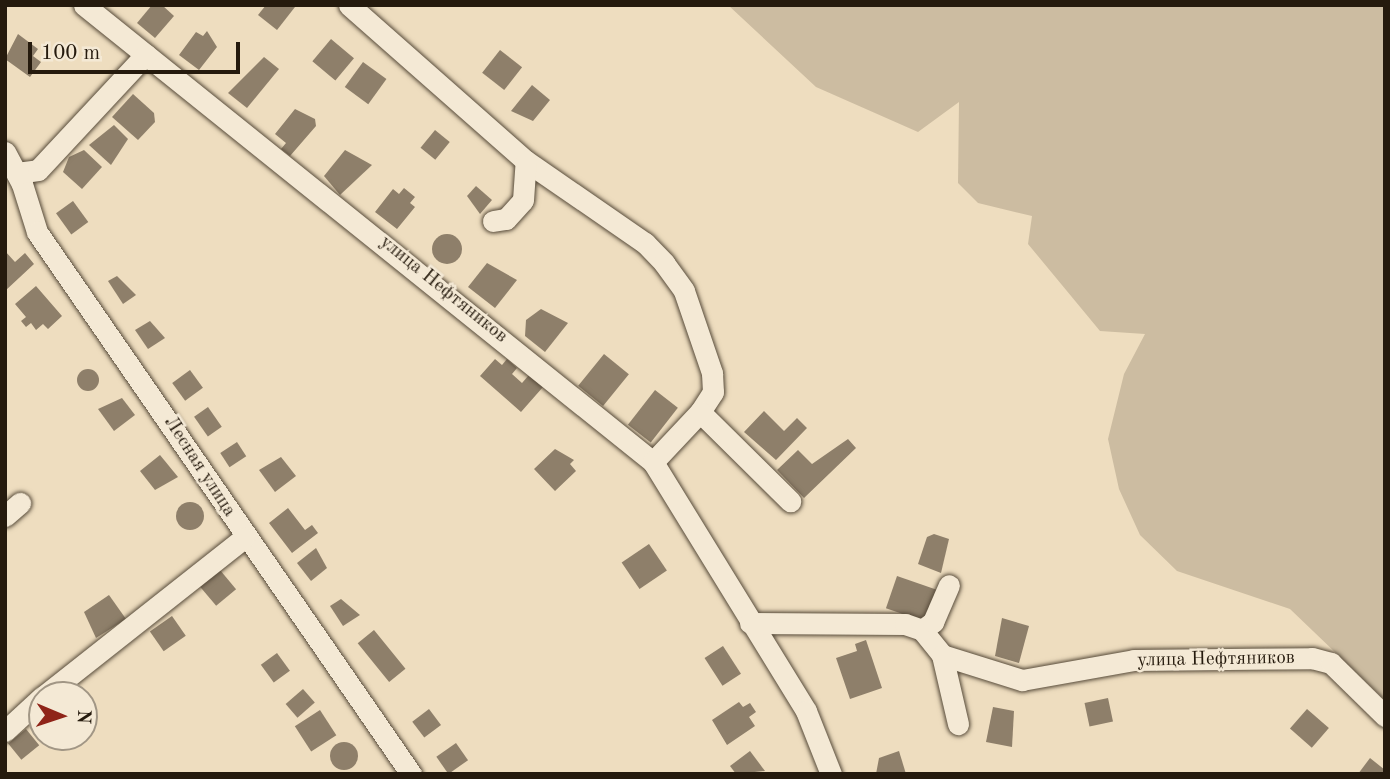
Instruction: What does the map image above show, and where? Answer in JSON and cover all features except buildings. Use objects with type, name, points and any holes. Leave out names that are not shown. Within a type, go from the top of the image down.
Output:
[{"type":"street","name":"улица Нефтяников","points":[[84,5],[653,462],[806,711],[831,774]]},
{"type":"street","points":[[349,5],[526,161],[645,243],[684,291],[712,373],[713,392],[700,412],[653,462]]},
{"type":"street","points":[[17,173],[38,170],[146,54]]},
{"type":"street","name":"Лесная улица","points":[[5,152],[17,173],[37,232],[188,447],[244,538],[411,774]]},
{"type":"street","points":[[493,220],[506,219],[523,201],[526,161]]},
{"type":"street","points":[[700,412],[790,501]]},
{"type":"street","points":[[63,681],[244,538]]},
{"type":"street","points":[[922,630],[933,622],[949,585]]},
{"type":"street","points":[[750,623],[905,624],[922,630],[943,655],[958,724]]},
{"type":"street","name":"улица Нефтяников","points":[[943,655],[1023,680],[1147,659],[1312,658],[1331,663],[1385,716]]},
{"type":"street","points":[[5,731],[28,710]]},
{"type":"shaded area","points":[[728,5],[1385,5],[1385,700],[1290,609],[1177,571],[1140,535],[1119,489],[1108,439],[1124,374],[1145,334],[1100,331],[1028,244],[1032,216],[978,203],[958,183],[959,102],[918,132],[816,87]]}]
